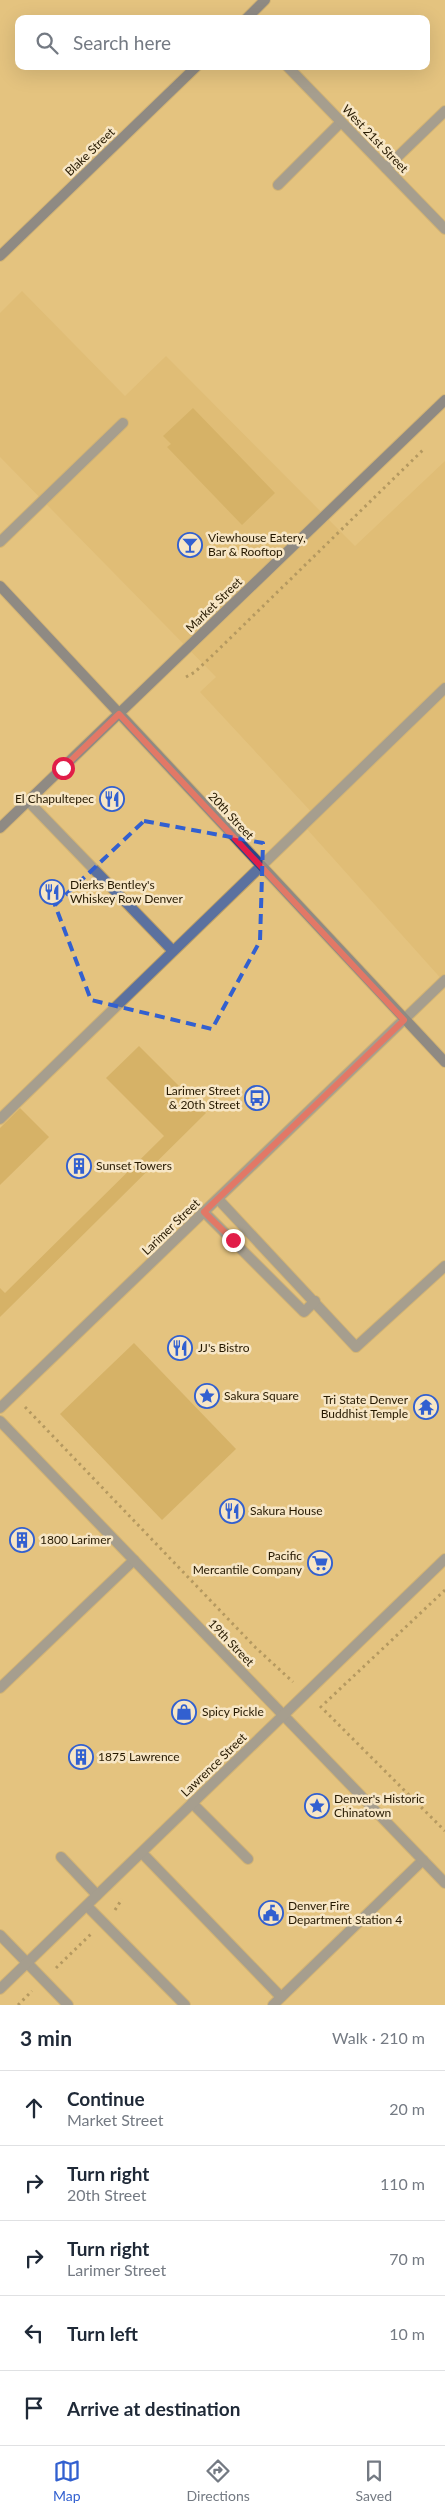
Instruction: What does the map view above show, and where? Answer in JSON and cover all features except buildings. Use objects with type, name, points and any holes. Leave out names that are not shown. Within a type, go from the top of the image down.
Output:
[{"type":"main road","points":[[250,15],[265,0]]},
{"type":"main road","name":"Blake Street","points":[[0,256],[193,70]]},
{"type":"main road","name":"Market Street","points":[[0,828],[445,400]]},
{"type":"main road","name":"20th Street","points":[[0,586],[445,1062]]},
{"type":"street","name":"West 21st Street","points":[[291,70],[445,229]]},
{"type":"street","points":[[386,168],[445,111]]},
{"type":"street","points":[[278,185],[341,122]]},
{"type":"street","points":[[0,542],[123,423]]},
{"type":"street","points":[[0,1119],[445,688]]},
{"type":"street","points":[[28,801],[174,951]]},
{"type":"street","name":"Larimer Street","points":[[0,1408],[445,980]]},
{"type":"street","points":[[218,1199],[356,1347],[445,1266]]},
{"type":"street","points":[[204,1212],[304,1312],[315,1301]]},
{"type":"street","name":"19th Street","points":[[0,1421],[445,1883]]},
{"type":"street","name":"Lawrence Street","points":[[0,1989],[445,1559]]},
{"type":"street","points":[[0,1688],[134,1560]]},
{"type":"street","points":[[192,1803],[248,1859]]},
{"type":"street","points":[[142,1852],[281,1997]]},
{"type":"street","points":[[61,1857],[98,1895]]},
{"type":"street","points":[[272,2005],[423,1860]]},
{"type":"street","points":[[86,1906],[185,2005]]},
{"type":"street","points":[[0,1935],[68,2005]]},
{"type":"path","points":[[195,672],[431,442]]},
{"type":"path","name":"19th Street","points":[[49,1433],[79,1462],[255,1647],[333,1717],[445,1831]]},
{"type":"path","points":[[339,1693],[445,1590]]},
{"type":"highlighted area","points":[[144,821],[263,843],[260,941],[212,1029],[91,1000],[55,905]]},
{"type":"shaded area","points":[[22,291],[125,396],[166,356],[355,546],[445,461],[445,983],[306,828],[316,817],[200,692],[216,677],[0,457],[0,313]]},
{"type":"shaded area","points":[[193,408],[275,493],[242,525],[167,447],[171,444],[163,436]]},
{"type":"shaded area","points":[[139,1046],[206,1113],[0,1317],[0,1288],[5,1293],[164,1136],[106,1078]]},
{"type":"shaded area","points":[[20,1108],[49,1137],[0,1185],[0,1128]]},
{"type":"shaded area","points":[[134,1343],[236,1449],[162,1520],[60,1414]]},
{"type":"place","name":"Viewhouse Eatery, Bar & Rooftop","points":[[190,545]]},
{"type":"place","name":"El Chapultepec","points":[[112,799]]},
{"type":"place","name":"Dierks Bentley's Whiskey Row Denver","points":[[52,892]]},
{"type":"place","name":"Larimer Street & 20th Street","points":[[257,1098]]},
{"type":"place","name":"Sunset Towers","points":[[79,1166]]},
{"type":"place","name":"JJ's Bistro","points":[[180,1348]]},
{"type":"place","name":"Sakura Square","points":[[207,1396]]},
{"type":"place","name":"Tri State Denver Buddhist Temple","points":[[426,1407]]},
{"type":"place","name":"Sakura House","points":[[232,1511]]},
{"type":"place","name":"1800 Larimer","points":[[22,1540]]},
{"type":"place","name":"Pacific Mercantile Company","points":[[320,1563]]},
{"type":"place","name":"Spicy Pickle","points":[[184,1712]]},
{"type":"place","name":"1875 Lawrence","points":[[81,1757]]},
{"type":"place","name":"Denver's Historic Chinatown","points":[[317,1806]]},
{"type":"place","name":"Denver Fire Department Station 4","points":[[271,1913]]},
{"type":"route","points":[[63,768],[119,714],[404,1020],[204,1212],[233,1240]]}]
